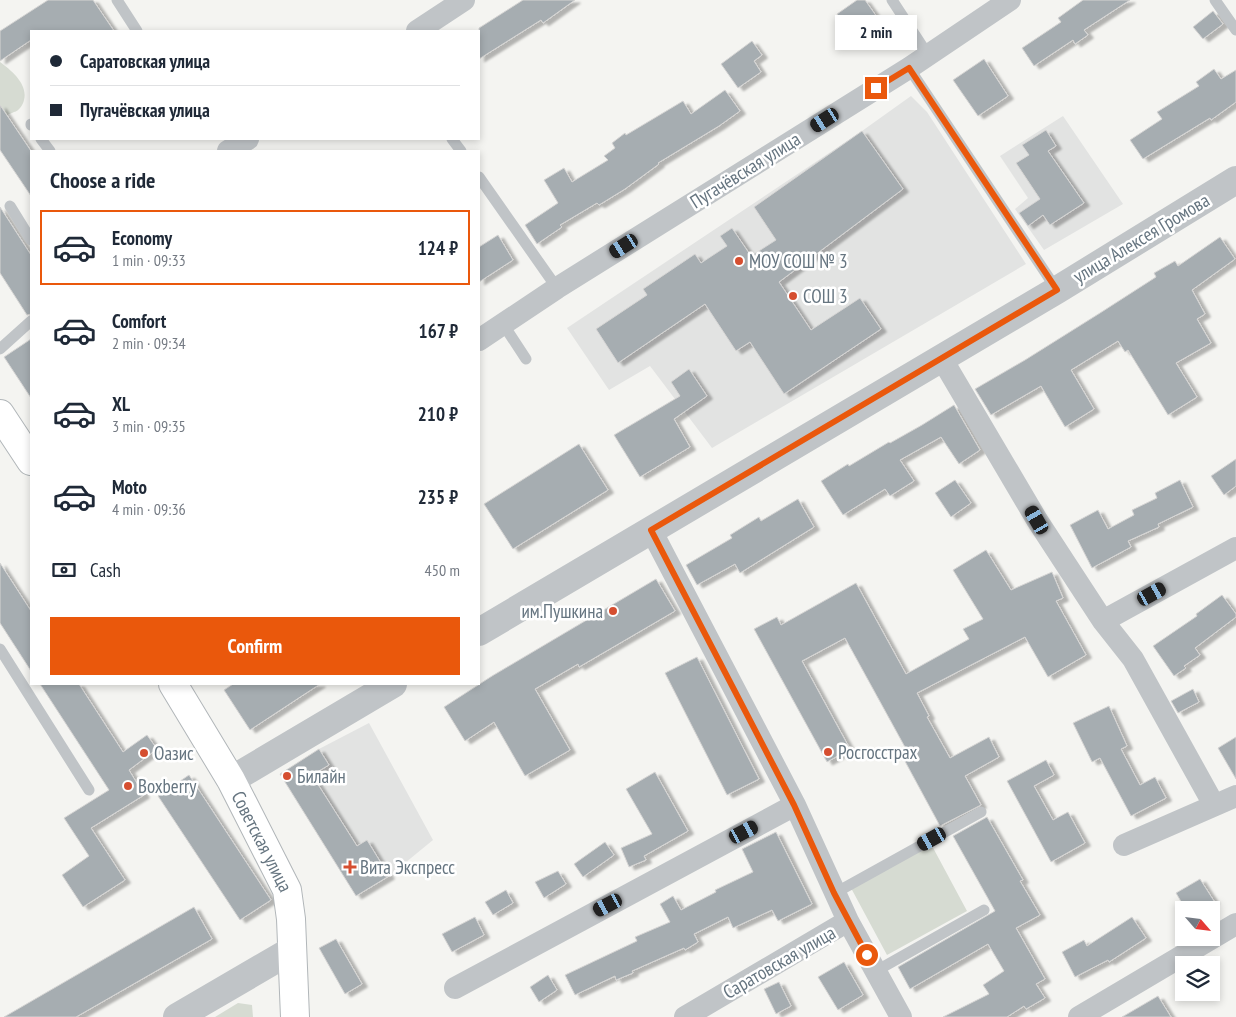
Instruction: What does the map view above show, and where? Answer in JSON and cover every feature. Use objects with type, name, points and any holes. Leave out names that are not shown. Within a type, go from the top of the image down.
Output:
[{"type":"main road","points":[[0,414],[30,458]]},
{"type":"main road","name":"Советская улица","points":[[174,685],[231,780],[287,890],[295,1017]]},
{"type":"street","points":[[419,30],[464,0]]},
{"type":"street","name":"Пугачёвская улица","points":[[480,339],[557,288],[909,68],[1010,0]]},
{"type":"street","points":[[230,150],[246,140]]},
{"type":"street","name":"улица Алексея Громова","points":[[480,631],[1057,290],[1236,180]]},
{"type":"street","points":[[942,358],[1037,520],[1103,621],[1133,659],[1214,805]]},
{"type":"street","name":"Саратовская улица","points":[[651,530],[794,805],[848,922],[901,1017]]},
{"type":"street","points":[[1103,621],[1235,551]]},
{"type":"street","points":[[231,780],[390,685]]},
{"type":"street","points":[[1124,844],[1236,796]]},
{"type":"street","points":[[455,988],[794,805]]},
{"type":"street","name":"Саратовская улица","points":[[684,1017],[848,922]]},
{"type":"street","points":[[1079,1017],[1236,924]]},
{"type":"street","points":[[177,1017],[292,950]]},
{"type":"lane","points":[[117,0],[136,30]]},
{"type":"lane","points":[[892,0],[928,54]]},
{"type":"lane","points":[[1215,0],[1236,30]]},
{"type":"lane","points":[[909,68],[1057,290]]},
{"type":"lane","points":[[480,177],[557,288]]},
{"type":"lane","points":[[10,206],[27,223],[30,236]]},
{"type":"lane","points":[[0,349],[30,322]]},
{"type":"lane","points":[[503,324],[526,360]]},
{"type":"lane","points":[[0,649],[90,790]]},
{"type":"lane","points":[[834,893],[981,812]]},
{"type":"lane","points":[[876,971],[984,910]]},
{"type":"shaded area","points":[[0,62],[18,78],[25,94],[22,106],[19,109],[0,118]]},
{"type":"shaded area","name":"СОШ 3","points":[[911,96],[927,112],[1026,264],[712,448],[650,366],[609,390],[567,328],[862,131]]},
{"type":"shaded area","points":[[1063,116],[1123,204],[1044,250],[1015,209],[1028,198],[1000,156]]},
{"type":"shaded area","points":[[369,723],[433,840],[389,876],[367,840],[357,846],[312,775],[328,765],[319,749]]},
{"type":"shaded area","points":[[931,844],[967,911],[887,955],[851,888]]},
{"type":"shaded area","points":[[238,1003],[252,1005],[253,1017],[215,1017]]},
{"type":"building","points":[[48,0],[93,0],[113,30],[30,30],[30,41],[0,61],[0,31]]},
{"type":"building","points":[[523,0],[575,0],[543,23],[541,20],[480,58],[479,28]]},
{"type":"building","points":[[857,0],[865,0],[884,27],[858,45],[837,14]]},
{"type":"building","points":[[1083,0],[1130,0],[1084,30],[1088,35],[1075,44],[1073,40],[1034,66],[1022,48],[1061,22],[1058,18]]},
{"type":"building","points":[[1213,11],[1223,24],[1203,39],[1193,27]]},
{"type":"building","points":[[752,41],[762,55],[754,61],[761,72],[738,88],[721,64]]},
{"type":"building","points":[[984,59],[1008,96],[978,116],[953,80]]},
{"type":"building","points":[[1214,69],[1221,79],[1236,70],[1236,102],[1211,120],[1210,118],[1143,159],[1130,140],[1162,119],[1157,112],[1199,86],[1196,82]]},
{"type":"building","points":[[725,90],[740,111],[658,163],[625,189],[560,225],[562,227],[537,244],[525,225],[558,203],[544,180],[564,168],[572,182],[608,160],[604,156],[615,148],[612,143],[625,133],[626,135],[683,101],[691,114]]},
{"type":"building","points":[[0,105],[30,150],[30,195],[0,150]]},
{"type":"building","points":[[1046,130],[1056,146],[1048,151],[1084,203],[1050,225],[1043,215],[1028,226],[1019,213],[1040,199],[1016,163],[1029,155],[1022,145]]},
{"type":"building","name":"МОУ СОШ № 3","points":[[862,131],[903,189],[779,282],[811,330],[860,298],[881,329],[784,394],[750,342],[736,351],[705,304],[618,363],[596,329],[647,295],[643,289],[695,254],[701,263],[727,246],[720,236],[732,228],[751,256],[776,240],[754,207]]},
{"type":"building","points":[[0,207],[30,253],[30,314],[27,315],[0,273]]},
{"type":"building","points":[[498,235],[513,260],[480,281],[480,246]]},
{"type":"building","points":[[1220,237],[1235,259],[1192,290],[1205,314],[1197,319],[1211,343],[1176,363],[1197,397],[1168,415],[1128,350],[1125,352],[1118,341],[1071,370],[1094,409],[1065,427],[1041,386],[991,415],[975,389],[1025,360],[1156,277],[1154,273],[1175,261],[1178,266]]},
{"type":"building","points":[[30,340],[30,396],[4,357]]},
{"type":"building","points":[[689,369],[707,396],[674,419],[690,447],[640,477],[614,435],[680,396],[671,382]]},
{"type":"building","points":[[954,405],[980,450],[959,464],[941,437],[900,460],[914,481],[890,496],[885,489],[843,515],[821,481]]},
{"type":"building","points":[[579,444],[608,490],[513,549],[484,504]]},
{"type":"building","points":[[1236,459],[1236,486],[1224,495],[1211,476]]},
{"type":"building","points":[[955,480],[971,503],[951,517],[935,493]]},
{"type":"building","points":[[1180,480],[1193,507],[1158,524],[1159,527],[1128,541],[1131,547],[1092,568],[1070,525],[1098,510],[1108,529],[1134,515],[1132,510],[1157,498],[1155,493]]},
{"type":"building","points":[[798,499],[814,527],[740,573],[735,564],[697,585],[686,565],[732,538],[730,535],[759,517],[761,521]]},
{"type":"building","points":[[986,550],[1011,590],[1052,572],[1063,598],[1056,601],[1086,655],[1048,677],[1025,637],[917,693],[929,716],[927,717],[950,758],[989,737],[999,757],[965,776],[981,805],[940,826],[900,752],[906,749],[845,638],[802,661],[850,749],[827,762],[754,629],[777,617],[781,625],[856,583],[906,674],[969,639],[963,629],[983,619],[953,570]]},
{"type":"building","points":[[0,563],[30,609],[30,669],[0,623]]},
{"type":"building","points":[[656,579],[675,611],[579,667],[578,664],[535,689],[570,750],[525,776],[494,722],[465,741],[444,707],[492,676]]},
{"type":"building","points":[[1222,595],[1236,614],[1236,617],[1195,648],[1200,655],[1174,676],[1153,646],[1197,616],[1196,614]]},
{"type":"building","points":[[697,657],[759,779],[727,795],[665,673]]},
{"type":"building","points":[[41,685],[80,685],[123,752],[147,735],[157,749],[129,770],[144,795],[91,828],[125,880],[83,907],[62,875],[89,856],[64,818],[109,790]]},
{"type":"building","points":[[232,685],[318,685],[250,730],[224,690]]},
{"type":"building","points":[[1193,689],[1199,702],[1178,713],[1171,701]]},
{"type":"building","points":[[1109,706],[1127,746],[1121,749],[1140,785],[1155,777],[1166,798],[1131,816],[1100,758],[1092,762],[1073,723]]},
{"type":"building","points":[[1236,737],[1236,779],[1218,748]]},
{"type":"building","points":[[319,749],[329,765],[312,775],[357,846],[367,840],[389,876],[356,896],[280,774]]},
{"type":"building","points":[[1046,760],[1054,775],[1034,786],[1053,820],[1068,812],[1085,843],[1051,862],[1007,781]]},
{"type":"building","points":[[655,772],[688,831],[644,856],[646,860],[629,867],[621,848],[652,834],[626,789]]},
{"type":"building","points":[[189,775],[271,900],[240,920],[158,796]]},
{"type":"building","points":[[987,817],[1023,880],[1020,881],[1040,915],[1016,928],[1045,979],[1036,984],[1045,998],[1026,1009],[1024,1006],[1007,1017],[943,1017],[989,994],[983,985],[1004,971],[988,944],[910,989],[898,967],[995,911],[953,836]]},
{"type":"building","points":[[776,832],[812,904],[778,921],[772,910],[733,928],[728,917],[694,934],[698,942],[685,950],[684,948],[616,980],[615,976],[575,995],[565,975],[637,941],[635,937],[670,922],[660,904],[673,896],[681,910],[716,892],[715,890],[753,872],[742,849]]},
{"type":"building","points":[[605,842],[614,855],[583,877],[574,864]]},
{"type":"building","points":[[558,871],[566,884],[544,898],[535,882]]},
{"type":"building","points":[[1200,879],[1214,901],[1181,901],[1176,893]]},
{"type":"building","points":[[506,890],[513,903],[493,915],[485,902]]},
{"type":"building","points":[[194,907],[212,939],[76,1017],[4,1017]]},
{"type":"building","points":[[475,917],[484,935],[452,952],[442,934]]},
{"type":"building","points":[[1132,917],[1146,938],[1109,962],[1108,960],[1075,977],[1062,952],[1084,940],[1087,946]]},
{"type":"building","points":[[336,939],[362,984],[345,994],[319,948]]},
{"type":"building","points":[[844,962],[863,995],[838,1010],[818,977]]},
{"type":"building","points":[[548,975],[557,990],[539,1002],[530,987]]},
{"type":"building","points":[[779,982],[791,1006],[776,1014],[764,989]]},
{"type":"building","points":[[1158,996],[1171,1017],[1122,1017]]},
{"type":"place","name":"МОУ СОШ № 3","points":[[739,261]]},
{"type":"place","name":"СОШ 3","points":[[793,296]]},
{"type":"place","name":"им.Пушкина","points":[[613,611]]},
{"type":"place","name":"Росгосстрах","points":[[828,752]]},
{"type":"place","name":"Оазис","points":[[144,753]]},
{"type":"place","name":"Билайн","points":[[287,776]]},
{"type":"place","name":"Boxberry","points":[[128,786]]},
{"type":"place","name":"Вита Экспресс","points":[[350,867]]},
{"type":"route","points":[[867,955],[848,922],[794,805],[651,530],[1057,290],[909,68],[876,88]]}]
